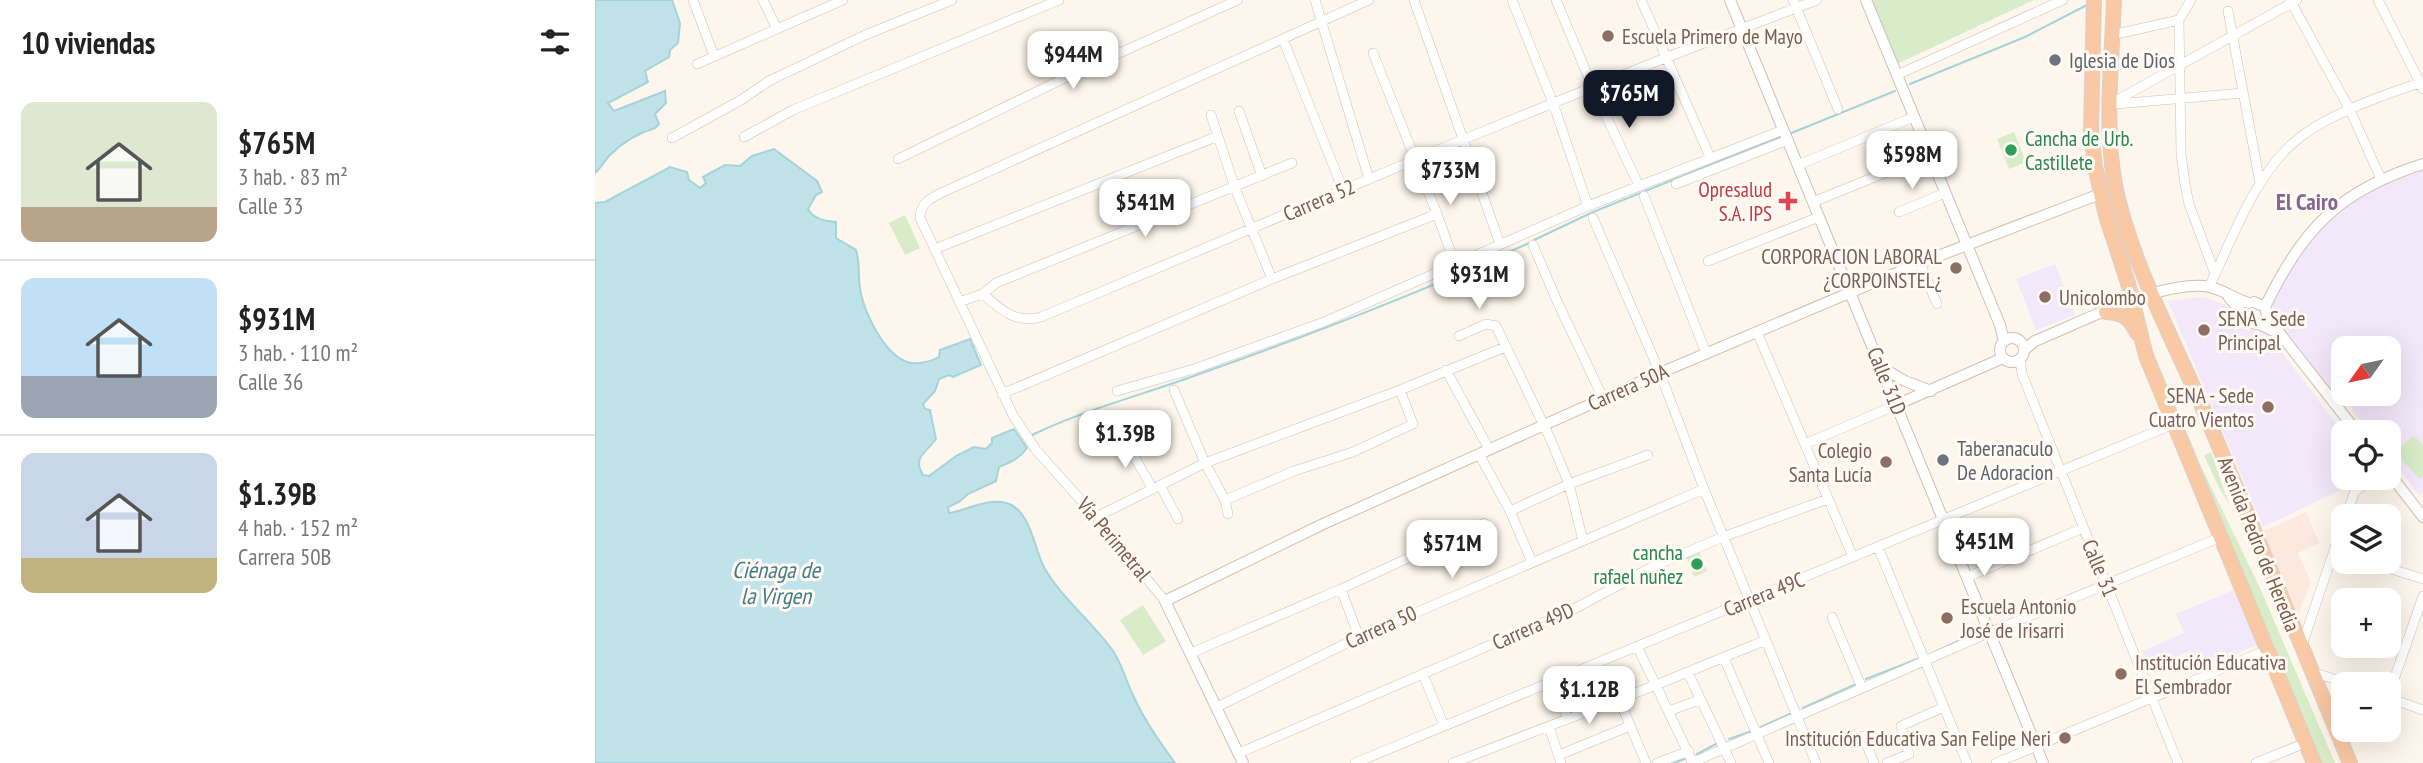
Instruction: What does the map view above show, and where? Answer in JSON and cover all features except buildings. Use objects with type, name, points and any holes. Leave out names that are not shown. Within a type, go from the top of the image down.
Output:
[{"type":"highway","name":"Avenida Pedro de Heredia","points":[[2094,0],[2091,131],[2100,194],[2144,350],[2314,763]]},
{"type":"highway","name":"Avenida Pedro de Heredia","points":[[2114,0],[2110,104],[2112,160],[2120,206],[2153,295],[2226,461],[2350,763]]},
{"type":"highway","points":[[2106,312],[2118,313],[2129,319],[2144,350]]},
{"type":"street","points":[[693,0],[714,56]]},
{"type":"street","points":[[763,0],[777,29]]},
{"type":"street","points":[[697,64],[842,0]]},
{"type":"street","points":[[671,138],[741,100],[769,81],[865,35],[952,0]]},
{"type":"street","points":[[744,137],[793,110],[1059,0]]},
{"type":"street","points":[[898,159],[1077,72],[1238,0]]},
{"type":"street","points":[[1315,0],[1369,179]]},
{"type":"street","points":[[1343,190],[1283,38],[1369,0]]},
{"type":"street","points":[[1414,0],[1500,244]]},
{"type":"street","points":[[1512,0],[1553,103],[1588,206]]},
{"type":"street","points":[[1556,0],[1639,186]]},
{"type":"street","points":[[1640,0],[1710,157]]},
{"type":"street","name":"Calle 31D","points":[[1730,0],[2043,763]]},
{"type":"street","name":"Carrera 52","points":[[983,294],[1010,316],[1031,320],[1462,140],[1742,29],[1795,4],[1818,0]]},
{"type":"street","name":"Calle 31","points":[[1866,0],[2010,351],[2022,374],[2178,763]]},
{"type":"street","points":[[1897,75],[2063,0]]},
{"type":"street","points":[[2191,0],[2179,20],[2181,153],[2189,204],[2215,274]]},
{"type":"street","points":[[2209,287],[2260,183],[2292,144],[2310,131],[2350,110],[2422,84],[2378,0]]},
{"type":"street","points":[[2110,104],[2293,1],[2350,110],[2381,179]]},
{"type":"street","points":[[1795,4],[1838,109]]},
{"type":"street","points":[[2228,11],[2260,183]]},
{"type":"street","points":[[2112,35],[2179,20]]},
{"type":"street","name":"Vía Perimetral","points":[[1241,758],[1165,601],[1036,450],[1013,415],[959,302],[938,248],[920,218],[921,210],[929,200],[941,193],[1283,38]]},
{"type":"street","points":[[1373,53],[1455,264]]},
{"type":"street","points":[[2110,104],[2243,93]]},
{"type":"street","points":[[1239,111],[1262,176]]},
{"type":"street","points":[[1212,115],[1235,188],[1272,279]]},
{"type":"street","points":[[1798,165],[1914,117]]},
{"type":"street","points":[[1117,391],[1194,369],[1324,322],[1588,206],[1710,157],[1785,135]]},
{"type":"street","points":[[1677,184],[1785,135]]},
{"type":"street","points":[[938,248],[1218,136]]},
{"type":"street","points":[[1813,202],[1929,155]]},
{"type":"street","points":[[959,302],[983,294],[996,283],[1292,163]]},
{"type":"street","points":[[2228,296],[2250,323],[2264,315],[2274,286],[2307,236],[2329,212],[2381,179],[2423,164]]},
{"type":"street","points":[[1899,212],[1945,193]]},
{"type":"street","name":"Carrera 50A","points":[[1165,601],[1310,530],[1660,373],[1920,263],[2100,194]]},
{"type":"street","points":[[1644,196],[1706,354]]},
{"type":"street","points":[[1002,394],[1272,279],[1437,214]]},
{"type":"street","points":[[1708,261],[1819,217]]},
{"type":"street","points":[[1593,218],[1660,373],[1703,489],[1816,763]]},
{"type":"street","points":[[1533,245],[1556,301],[1603,398]]},
{"type":"street","points":[[1920,263],[1937,304]]},
{"type":"street","points":[[2245,318],[2245,309],[2274,286]]},
{"type":"street","points":[[1805,444],[1931,391],[2010,351],[2132,301],[2181,288],[2209,287],[2228,296],[2252,302],[2348,420]]},
{"type":"street","points":[[1459,336],[1486,324],[1496,326],[1569,484],[1583,541]]},
{"type":"street","points":[[1757,332],[1853,557]]},
{"type":"street","points":[[1096,517],[1205,463],[1400,390],[1505,347]]},
{"type":"street","points":[[1881,367],[1905,381],[1931,391]]},
{"type":"street","points":[[1446,370],[1532,562]]},
{"type":"street","points":[[1174,390],[1228,514]]},
{"type":"street","points":[[1224,500],[1294,471],[1353,452],[1413,425],[1400,390]]},
{"type":"street","name":"Carrera 49C","points":[[1355,763],[2174,424]]},
{"type":"street","points":[[1122,436],[1178,519]]},
{"type":"street","points":[[1510,511],[1569,484],[1648,454]]},
{"type":"street","name":"Carrera 50","points":[[1217,707],[1359,637],[1703,489]]},
{"type":"street","points":[[2401,489],[2423,517]]},
{"type":"street","name":"Carrera 49D","points":[[1241,758],[1423,674],[1574,609],[1652,567],[1723,537],[1828,499]]},
{"type":"street","points":[[1191,653],[1341,589],[1484,523]]},
{"type":"street","points":[[1967,577],[2083,527]]},
{"type":"street","points":[[1637,646],[1689,751],[1692,763],[1990,632],[2221,537]]},
{"type":"street","points":[[1878,547],[1967,763]]},
{"type":"street","points":[[2301,647],[2331,572]]},
{"type":"street","points":[[2401,572],[2423,579]]},
{"type":"street","points":[[1341,589],[1359,637]]},
{"type":"street","points":[[2397,672],[2423,596]]},
{"type":"street","points":[[1832,617],[1862,688]]},
{"type":"street","points":[[1453,763],[1688,673],[1766,640]]},
{"type":"street","points":[[1996,763],[2267,650]]},
{"type":"street","points":[[1724,658],[1769,763]]},
{"type":"street","points":[[2312,672],[2331,678]]},
{"type":"street","points":[[1688,673],[1731,763]]},
{"type":"street","points":[[1423,674],[1444,726]]},
{"type":"street","points":[[1551,682],[1568,719]]},
{"type":"street","points":[[1619,699],[1646,763]]},
{"type":"street","points":[[1669,711],[1699,700]]},
{"type":"street","points":[[2401,701],[2423,710]]},
{"type":"street","points":[[1887,763],[1909,754],[1901,726],[1944,707]]},
{"type":"street","points":[[1549,727],[1560,761],[1630,726]]},
{"type":"street","points":[[1863,737],[1874,763]]},
{"type":"street","points":[[2256,763],[2305,743]]},
{"type":"street","points":[[1657,763],[1689,751]]},
{"type":"shaded area","points":[[2423,169],[2423,492],[2419,495],[2401,471],[2401,420],[2360,420],[2352,410],[2352,406],[2401,406],[2401,336],[2331,336],[2331,389],[2277,321],[2272,302],[2310,238],[2333,214],[2381,184]]},
{"type":"shaded area","name":"Unicolombo","points":[[2055,264],[2075,315],[2036,330],[2016,279]]},
{"type":"shaded area","name":"SENA - Sede Cuatro Vientos","points":[[2203,297],[2227,305],[2243,328],[2269,335],[2333,420],[2331,420],[2331,490],[2341,490],[2263,527],[2168,301]]},
{"type":"shaded area","points":[[2306,512],[2319,543],[2298,553],[2311,582],[2296,619],[2260,533]]},
{"type":"shaded area","points":[[2233,590],[2257,645],[2198,669],[2190,651],[2150,668],[2142,651],[2184,633],[2176,614]]},
{"type":"green space","points":[[1870,0],[2034,0],[1899,63],[1895,62]]},
{"type":"green space","name":"Cancha de Urb. Castillete","points":[[2014,132],[2026,162],[2009,169],[1997,139]]},
{"type":"green space","points":[[905,215],[920,248],[905,255],[889,223]]},
{"type":"green space","points":[[2152,349],[2201,466],[2260,588],[2335,763],[2318,763],[2148,350]]},
{"type":"green space","points":[[2413,435],[2423,445],[2423,476],[2420,479],[2401,459],[2401,447]]},
{"type":"green space","points":[[2211,452],[2229,504],[2204,455]]},
{"type":"green space","name":"cancha rafael nuñez","points":[[1699,551],[1707,571],[1694,577],[1686,556]]},
{"type":"green space","points":[[1143,605],[1166,641],[1143,655],[1120,620]]},
{"type":"water","points":[[595,0],[672,0],[680,23],[678,43],[670,50],[669,57],[645,71],[648,82],[608,103],[614,111],[665,91],[666,103],[655,114],[659,124],[620,146],[595,173]]},
{"type":"water","name":"Ciénaga de la Virgen","points":[[774,149],[817,181],[822,192],[816,195],[808,209],[820,219],[836,222],[836,238],[856,250],[860,289],[866,309],[876,331],[890,350],[907,362],[923,363],[939,357],[940,350],[970,339],[981,365],[953,377],[949,375],[939,379],[935,391],[923,404],[925,409],[930,410],[936,439],[920,459],[920,469],[923,475],[929,476],[956,456],[974,447],[986,449],[992,443],[992,438],[1014,429],[1027,448],[1018,458],[999,467],[996,481],[948,507],[949,513],[984,503],[999,502],[1014,507],[1021,513],[1031,531],[1045,569],[1113,651],[1142,713],[1175,763],[595,763],[595,203],[605,202],[670,167],[687,172],[689,180],[700,188],[706,183],[703,177],[725,165],[740,166],[752,156]]},
{"type":"waterway","points":[[1910,84],[2025,37],[2087,5]]},
{"type":"waterway","points":[[1789,134],[1895,91]]},
{"type":"waterway","points":[[1534,240],[1593,212],[1780,137]]},
{"type":"waterway","points":[[1032,435],[1095,409],[1326,328],[1529,243]]},
{"type":"waterway","points":[[1935,652],[1982,630]]},
{"type":"waterway","points":[[1866,679],[1920,658]]},
{"type":"waterway","points":[[1803,708],[1856,684]]},
{"type":"waterway","points":[[1761,727],[1792,713]]},
{"type":"waterway","points":[[1729,739],[1752,731]]},
{"type":"waterway","points":[[1697,754],[1718,743]]},
{"type":"waterway","points":[[1674,763],[1687,758]]},
{"type":"place","name":"Escuela Primero de Mayo","points":[[1608,36]]},
{"type":"place","name":"Iglesia de Dios","points":[[2055,60]]},
{"type":"place","name":"Cancha de Urb. Castillete","points":[[2011,150]]},
{"type":"place","name":"Opresalud S.A. IPS","points":[[1788,201]]},
{"type":"place","name":"CORPORACION LABORAL ¿CORPOINSTEL¿","points":[[1956,268]]},
{"type":"place","name":"Unicolombo","points":[[2045,297]]},
{"type":"place","name":"SENA - Sede Principal","points":[[2204,330]]},
{"type":"place","name":"SENA - Sede Cuatro Vientos","points":[[2268,407]]},
{"type":"place","name":"Taberanaculo De Adoracion","points":[[1943,460]]},
{"type":"place","name":"Colegio Santa Lucía","points":[[1886,462]]},
{"type":"place","name":"cancha rafael nuñez","points":[[1697,564]]},
{"type":"place","name":"Escuela Antonio José de Irisarri","points":[[1947,618]]},
{"type":"place","name":"Institución Educativa El Sembrador","points":[[2121,674]]},
{"type":"place","name":"Institución Educativa San Felipe Neri","points":[[2065,738]]},
{"type":"district","name":"El Cairo","points":[[2307,201]]}]
